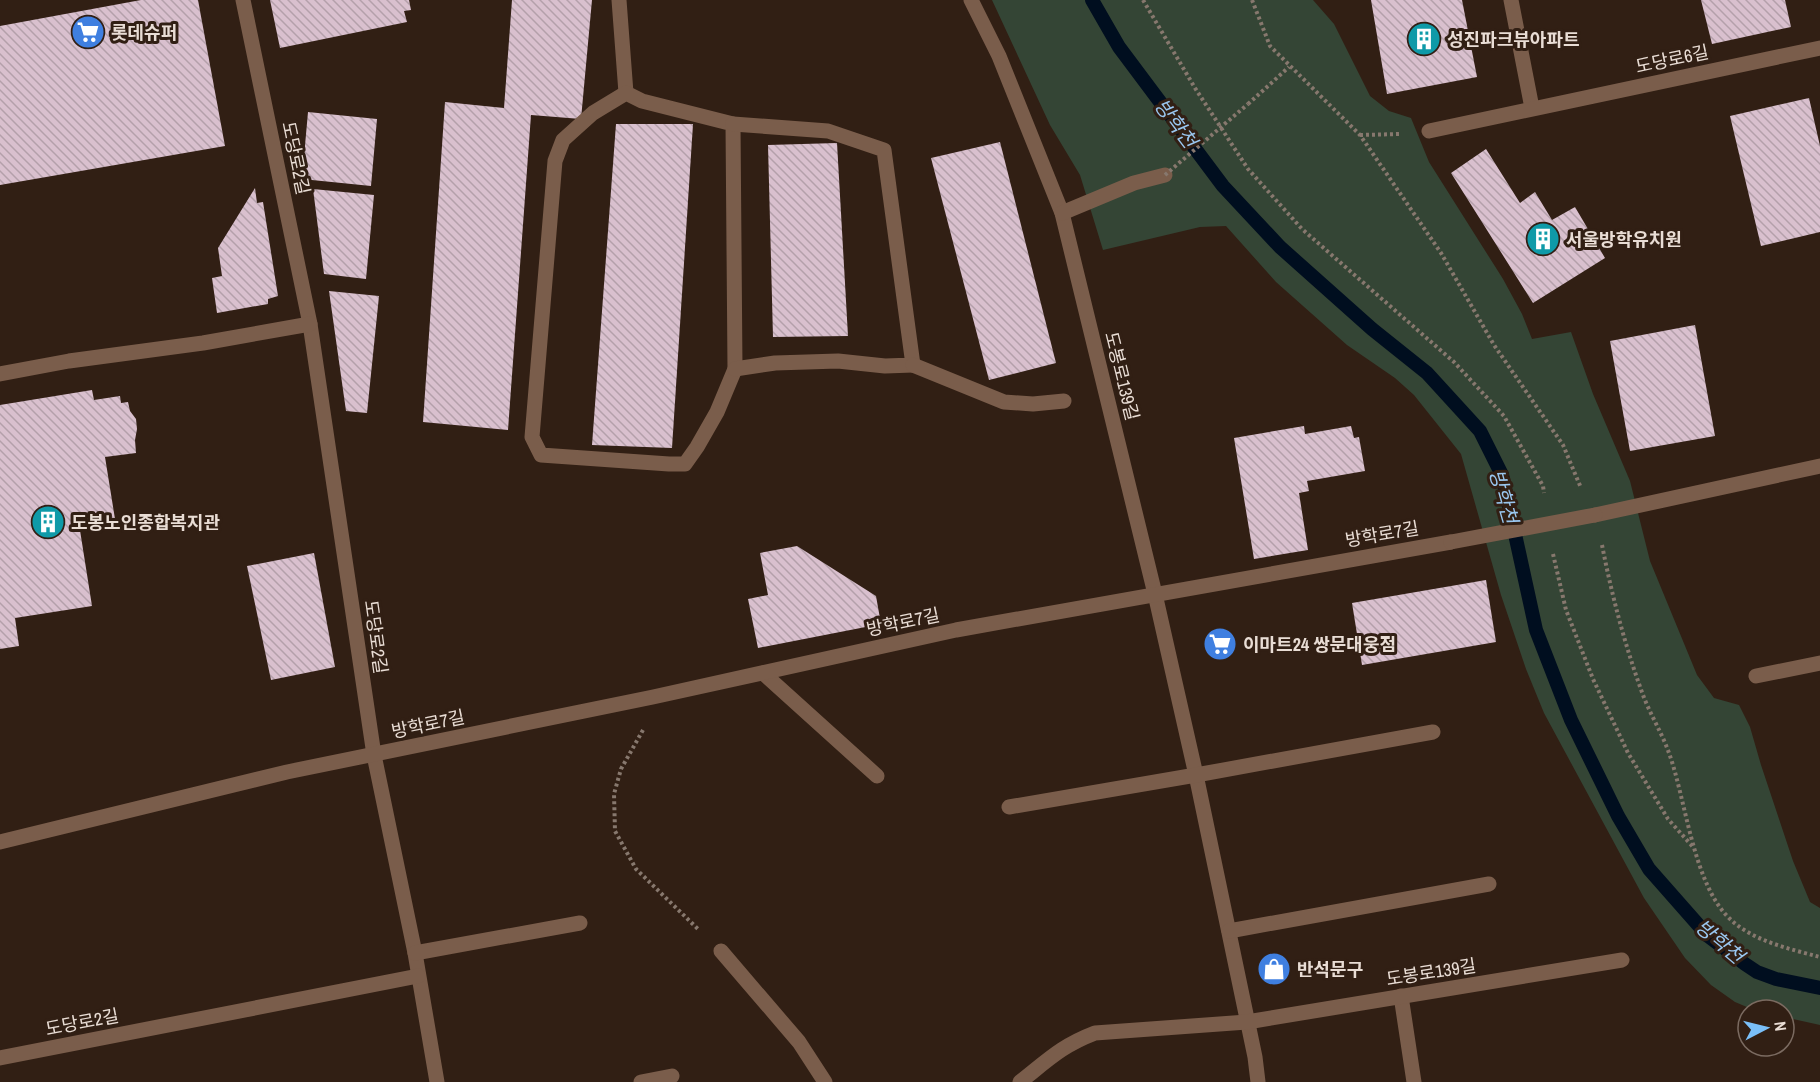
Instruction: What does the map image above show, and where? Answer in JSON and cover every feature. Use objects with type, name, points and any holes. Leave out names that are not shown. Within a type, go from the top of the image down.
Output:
[{"type":"street","name":"도당로2길","points":[[243,0],[310,324],[374,755],[415,953],[437,1082]]},
{"type":"street","points":[[619,0],[626,93]]},
{"type":"street","name":"도봉로139길","points":[[971,0],[999,56],[1062,213],[1155,594],[1196,775],[1255,1057],[1258,1082]]},
{"type":"street","points":[[1511,0],[1532,108]]},
{"type":"street","name":"도당로6길","points":[[1429,132],[1532,108],[1820,48]]},
{"type":"street","points":[[626,93],[642,101],[733,124],[828,131],[884,150],[913,365]]},
{"type":"street","points":[[626,93],[593,113],[563,140],[555,161],[532,438],[542,455],[686,464],[697,447],[717,412],[735,369],[733,124]]},
{"type":"street","points":[[1062,213],[1134,183],[1165,175]]},
{"type":"street","points":[[0,374],[69,361],[203,343],[310,324]]},
{"type":"street","points":[[735,369],[786,362],[838,361],[885,366],[913,365],[1004,402],[1033,404],[1064,400]]},
{"type":"street","name":"방학로7길","points":[[0,842],[287,772],[653,697],[956,630],[1595,515],[1820,466]]},
{"type":"street","points":[[1756,676],[1820,663]]},
{"type":"street","points":[[762,673],[877,776]]},
{"type":"street","points":[[1009,807],[1433,732]]},
{"type":"street","points":[[1229,931],[1490,884]]},
{"type":"street","points":[[415,953],[580,923]]},
{"type":"street","points":[[722,951],[799,1042],[825,1082]]},
{"type":"street","name":"도봉로139길","points":[[1020,1082],[1055,1052],[1073,1041],[1095,1033],[1247,1022],[1622,960]]},
{"type":"street","name":"도당로2길","points":[[0,1058],[418,976]]},
{"type":"street","points":[[1401,996],[1414,1082]]},
{"type":"street","points":[[641,1082],[672,1076]]},
{"type":"path","points":[[1143,0],[1195,88],[1248,169],[1302,229],[1454,362],[1504,416],[1542,486],[1544,497]]},
{"type":"path","points":[[1252,0],[1270,46],[1360,135],[1441,253],[1494,345],[1563,445],[1595,515],[1621,629],[1644,696],[1669,753],[1710,895],[1729,919],[1751,934],[1820,957]]},
{"type":"path","points":[[1165,175],[1289,67]]},
{"type":"path","points":[[1360,135],[1429,132]]},
{"type":"path","points":[[1551,544],[1566,610],[1593,679],[1628,753],[1668,819],[1696,850]]},
{"type":"path","points":[[653,697],[646,725],[621,769],[614,794],[615,831],[636,869],[722,951]]},
{"type":"green space","points":[[992,0],[1313,0],[1334,24],[1370,96],[1389,111],[1411,118],[1429,162],[1503,279],[1522,314],[1532,339],[1571,332],[1593,394],[1630,481],[1650,561],[1697,675],[1714,698],[1739,705],[1750,727],[1793,861],[1810,902],[1820,908],[1820,1025],[1796,1020],[1796,998],[1736,998],[1736,1002],[1711,985],[1685,958],[1644,898],[1544,713],[1526,669],[1501,595],[1461,454],[1414,395],[1395,378],[1347,345],[1276,282],[1226,226],[1200,227],[1103,250],[1080,175],[1050,125]]},
{"type":"building","points":[[141,0],[198,0],[225,146],[0,185],[0,26]]},
{"type":"building","points":[[270,0],[409,0],[411,10],[404,11],[407,22],[280,48]]},
{"type":"building","points":[[512,0],[592,0],[581,119],[531,115],[508,430],[423,422],[445,102],[504,108]]},
{"type":"building","name":"성진파크뷰아파트","points":[[1371,0],[1462,0],[1477,77],[1387,94]]},
{"type":"building","points":[[1701,0],[1785,0],[1791,27],[1712,44]]},
{"type":"building","points":[[1809,98],[1820,146],[1820,232],[1761,246],[1730,116]]},
{"type":"building","points":[[308,112],[377,119],[371,186],[302,179]]},
{"type":"building","points":[[616,124],[693,124],[672,448],[592,445]]},
{"type":"building","points":[[1000,142],[1056,363],[989,380],[931,158]]},
{"type":"building","points":[[837,143],[848,336],[773,337],[768,145]]},
{"type":"building","name":"서울방학유치원","points":[[1486,149],[1520,203],[1535,192],[1552,220],[1575,207],[1605,258],[1533,303],[1451,173]]},
{"type":"building","points":[[255,188],[257,203],[263,202],[278,296],[268,299],[268,304],[217,313],[212,278],[222,276],[218,248]]},
{"type":"building","points":[[313,189],[374,195],[366,279],[324,274]]},
{"type":"building","points":[[329,291],[379,296],[367,413],[346,411]]},
{"type":"building","points":[[1695,325],[1715,436],[1630,451],[1610,341]]},
{"type":"building","name":"도봉노인종합복지관","points":[[92,390],[94,400],[120,396],[121,403],[128,402],[130,411],[136,419],[137,429],[136,453],[105,457],[115,519],[79,524],[92,606],[15,618],[19,646],[0,649],[0,405]]},
{"type":"building","points":[[1304,426],[1305,434],[1351,426],[1354,438],[1359,437],[1365,471],[1307,481],[1309,491],[1299,493],[1308,550],[1254,559],[1234,438]]},
{"type":"building","points":[[797,546],[876,596],[881,624],[758,648],[748,599],[768,595],[760,553]]},
{"type":"building","points":[[314,553],[335,667],[271,680],[247,566]]},
{"type":"building","points":[[1486,580],[1496,642],[1362,665],[1352,603]]},
{"type":"waterway","name":"방학천","points":[[1092,0],[1119,47],[1223,186],[1280,247],[1372,329],[1427,373],[1480,431],[1502,475],[1536,630],[1571,720],[1618,816],[1649,869],[1708,936],[1745,964],[1757,972],[1776,979],[1820,988]]},
{"type":"place","name":"롯데슈퍼","points":[[88,32]]},
{"type":"place","name":"성진파크뷰아파트","points":[[1424,39]]},
{"type":"place","name":"서울방학유치원","points":[[1543,239]]},
{"type":"place","name":"도봉노인종합복지관","points":[[48,522]]},
{"type":"place","name":"이마트24 쌍문대웅점","points":[[1220,644]]},
{"type":"place","name":"반석문구","points":[[1274,969]]}]
